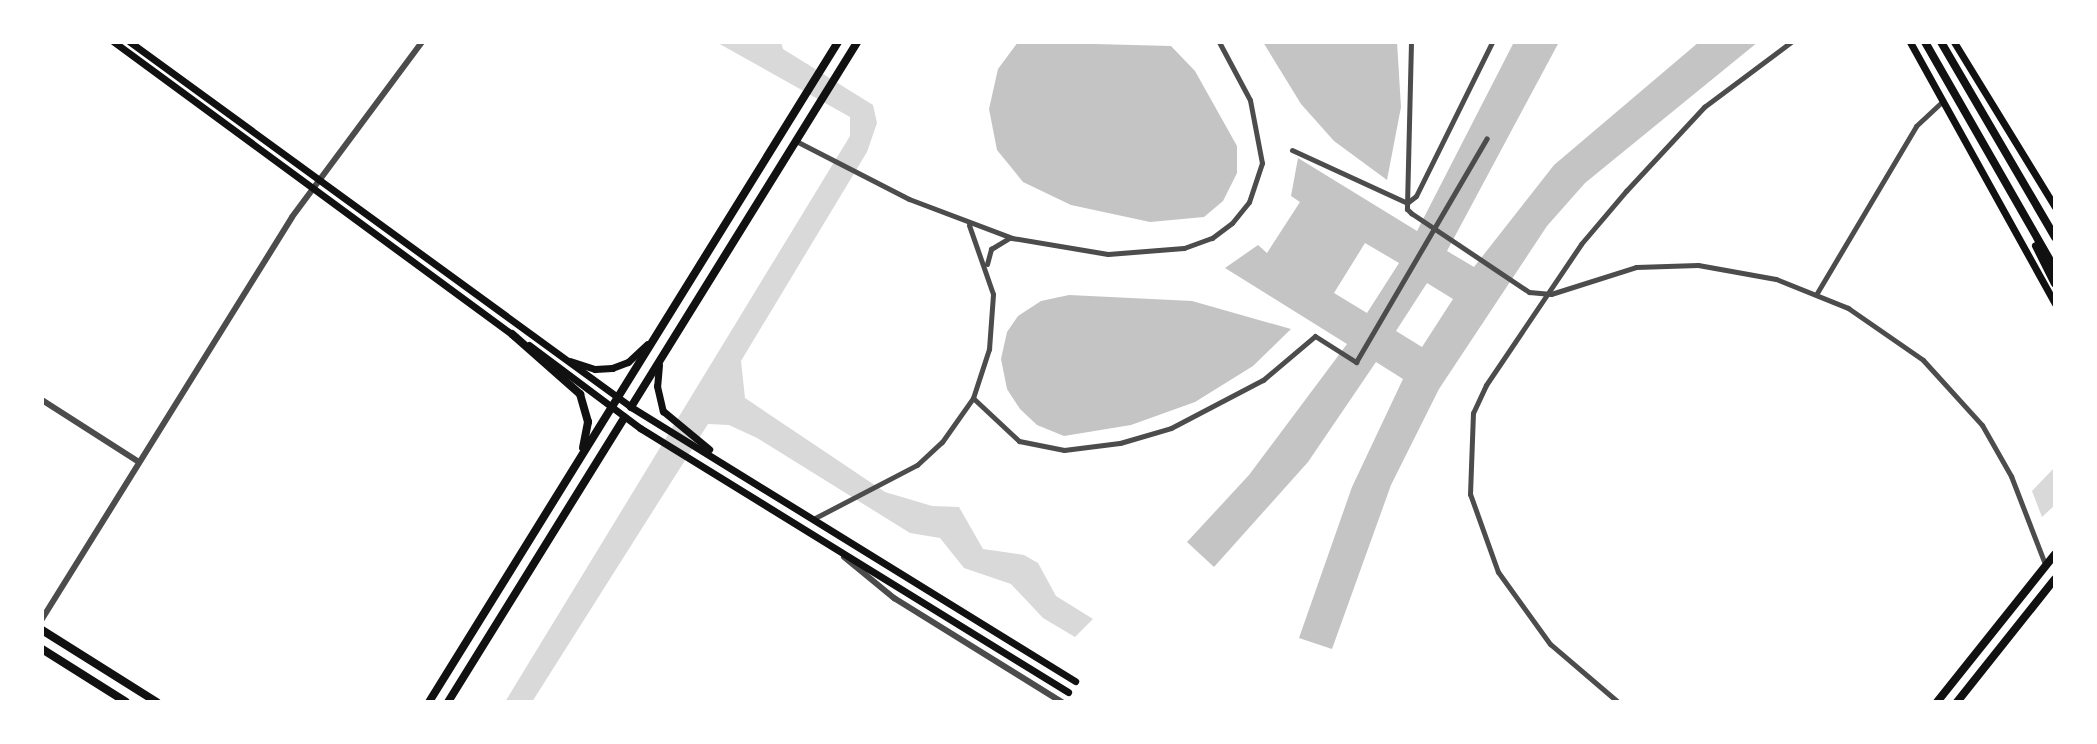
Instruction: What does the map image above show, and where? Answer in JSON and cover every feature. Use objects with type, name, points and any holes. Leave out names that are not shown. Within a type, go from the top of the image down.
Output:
[{"type":"main road","points":[[114,42],[512,334],[615,402],[631,407],[736,469],[1075,681]]},
{"type":"main road","points":[[130,42],[563,358],[615,402],[625,417],[841,555],[1068,692]]},
{"type":"main road","points":[[429,702],[838,42]]},
{"type":"main road","points":[[448,702],[857,42]]},
{"type":"main road","points":[[1910,42],[2055,304]]},
{"type":"main road","points":[[1925,42],[2055,269]]},
{"type":"main road","points":[[1941,42],[2055,237]]},
{"type":"main road","points":[[1954,42],[2055,207]]},
{"type":"main road","points":[[1991,156],[2055,284]]},
{"type":"main road","points":[[563,358],[595,369],[621,365],[641,352],[668,316]]},
{"type":"main road","points":[[512,334],[580,394],[588,422],[579,459]]},
{"type":"main road","points":[[662,357],[657,386],[663,411],[736,469]]},
{"type":"main road","points":[[1937,702],[2055,554]]},
{"type":"main road","points":[[1957,702],[2055,579]]},
{"type":"main road","points":[[42,630],[157,702]]},
{"type":"main road","points":[[42,649],[126,702]]},
{"type":"street","points":[[42,619],[311,188],[422,42]]},
{"type":"street","points":[[796,141],[872,181],[969,224],[1012,238],[1088,252],[1146,254],[1198,244],[1232,223],[1254,190],[1262,152],[1250,100],[1219,42]]},
{"type":"street","points":[[1411,42],[1407,203],[1411,213],[1529,292],[1551,294],[1615,272],[1676,265],[1733,269],[1817,293],[1911,351],[1982,425],[2007,468],[2046,565]]},
{"type":"street","points":[[1407,203],[1416,196],[1492,42]]},
{"type":"street","points":[[1618,702],[1571,665],[1522,610],[1493,561],[1470,494],[1469,436],[1477,403],[1581,244],[1704,107],[1791,42]]},
{"type":"street","points":[[1817,293],[1916,126],[1943,101]]},
{"type":"street","points":[[973,398],[1019,441],[1064,450],[1120,443],[1171,428],[1263,380],[1315,336],[1356,362],[1436,230],[1487,138]]},
{"type":"street","points":[[1292,150],[1407,203]]},
{"type":"street","points":[[815,518],[889,483],[942,442],[973,398],[991,335],[993,294],[987,269],[969,224]]},
{"type":"street","points":[[987,269],[991,249],[1012,238]]},
{"type":"street","points":[[42,400],[139,462]]},
{"type":"street","points":[[841,555],[894,598],[1062,702]]},
{"type":"shaded area","points":[[716,42],[781,42],[783,49],[873,105],[877,123],[867,152],[741,361],[745,398],[885,492],[932,506],[959,507],[983,549],[1024,555],[1038,563],[1056,596],[1093,619],[1075,637],[1043,618],[1011,584],[964,568],[940,538],[910,533],[757,438],[729,425],[708,424],[532,702],[505,702],[850,136],[850,117]]},
{"type":"shaded area","points":[[2055,467],[2055,505],[2042,517],[2032,491]]},
{"type":"building","points":[[1018,42],[1171,46],[1195,71],[1237,146],[1237,173],[1223,201],[1204,217],[1150,222],[1071,205],[1023,182],[997,150],[989,109],[998,69]]},
{"type":"building","points":[[1263,42],[1397,42],[1401,107],[1387,180],[1334,141],[1301,104]]},
{"type":"building","points":[[1514,42],[1559,42],[1447,251],[1474,267],[1554,165],[1699,42],[1758,42],[1585,183],[1547,226],[1439,389],[1391,485],[1332,649],[1299,638],[1352,487],[1403,379],[1376,362],[1308,462],[1214,567],[1187,542],[1249,475],[1347,344],[1225,268],[1258,245],[1267,253],[1300,202],[1291,196],[1298,158],[1417,231]],"holes":[[[1365,243],[1399,263],[1367,313],[1334,293]],[[1427,283],[1453,299],[1422,347],[1396,331]]]},
{"type":"building","points":[[1069,295],[1192,301],[1291,329],[1253,366],[1195,402],[1131,425],[1064,436],[1037,425],[1020,409],[1007,389],[1001,359],[1007,332],[1018,316],[1041,301]]}]
